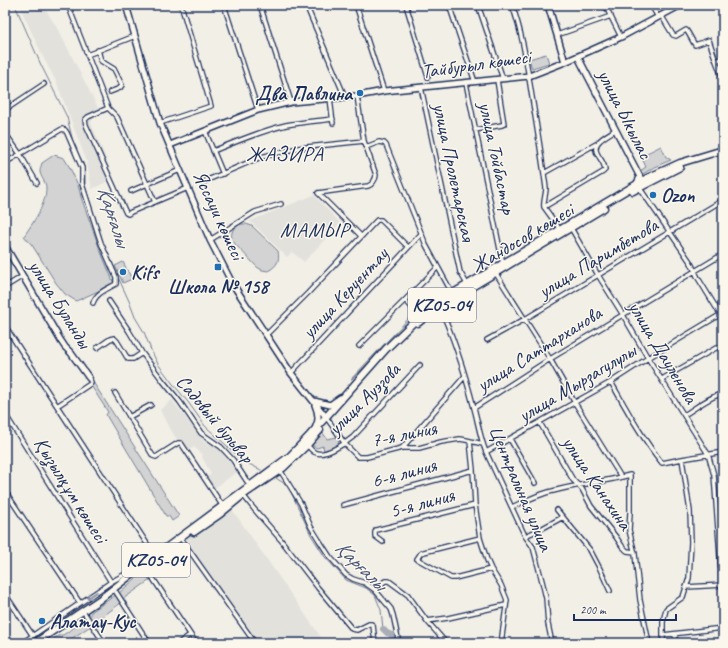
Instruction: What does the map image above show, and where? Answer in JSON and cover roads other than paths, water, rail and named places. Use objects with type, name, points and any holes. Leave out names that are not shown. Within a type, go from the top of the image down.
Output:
[{"type":"main road","name":"Жандосов көшесі","points":[[346,394],[386,349],[420,316],[658,172],[680,163],[723,150]]},
{"type":"main road","name":"Жандосов көшесі","points":[[638,185],[680,167],[723,154]]},
{"type":"main road","name":"Жандосов көшесі","points":[[328,418],[387,353],[439,304],[467,284],[494,271],[559,230],[570,226]]},
{"type":"main road","name":"KZ05-04","points":[[35,643],[42,642],[116,592],[182,540],[220,514],[307,445],[346,394]]},
{"type":"main road","name":"KZ05-04","points":[[42,642],[150,560],[154,554],[222,505],[273,472],[328,418]]},
{"type":"street","points":[[68,5],[108,108],[117,117],[155,202]]},
{"type":"street","name":"Яссауи көшесі","points":[[126,5],[160,123],[210,240],[232,283],[291,373],[328,418]]},
{"type":"street","points":[[160,123],[212,106],[181,5]]},
{"type":"street","points":[[224,5],[258,110]]},
{"type":"street","points":[[260,5],[291,102]]},
{"type":"street","points":[[306,5],[345,97]]},
{"type":"street","points":[[356,5],[384,91]]},
{"type":"street","points":[[406,5],[428,77]]},
{"type":"street","points":[[449,5],[474,82]]},
{"type":"street","points":[[475,130],[504,124],[500,79],[478,5]]},
{"type":"street","points":[[512,5],[517,19],[529,76],[546,188],[544,207],[559,230]]},
{"type":"street","points":[[548,5],[565,62]]},
{"type":"street","points":[[606,5],[620,37]]},
{"type":"street","points":[[651,5],[673,35],[676,36],[686,30],[695,45],[709,40],[723,79]]},
{"type":"street","name":"Тайбурыл көшесі","points":[[170,145],[258,110],[291,102],[357,96],[384,91],[529,76],[578,57],[681,5]]},
{"type":"street","points":[[719,5],[723,11]]},
{"type":"street","points":[[557,35],[611,16]]},
{"type":"street","points":[[87,55],[135,36]]},
{"type":"street","points":[[98,50],[102,61],[114,69],[122,85],[120,88],[110,92]]},
{"type":"street","name":"улица Ыкылас","points":[[578,57],[640,176],[638,185]]},
{"type":"street","points":[[716,61],[723,58]]},
{"type":"street","name":"улица Тойбастар","points":[[466,83],[503,264]]},
{"type":"street","points":[[5,110],[44,84]]},
{"type":"street","name":"улица Пролетарская","points":[[421,87],[460,272],[467,284]]},
{"type":"street","points":[[357,96],[364,141],[376,176],[372,184],[368,186],[318,193],[362,236]]},
{"type":"street","points":[[213,151],[271,129],[294,124],[333,121],[330,98]]},
{"type":"street","points":[[108,108],[88,117],[85,120],[126,213],[128,214],[188,188]]},
{"type":"street","points":[[5,163],[62,129],[68,133],[82,168],[82,184],[101,243],[116,277],[116,284],[97,295],[93,303]]},
{"type":"street","points":[[544,173],[596,144],[615,130]]},
{"type":"street","points":[[205,131],[223,174]]},
{"type":"street","points":[[5,133],[20,154],[37,183]]},
{"type":"street","points":[[203,182],[261,157],[276,153],[298,148],[364,141]]},
{"type":"street","points":[[366,147],[379,142],[386,145],[421,234],[452,294]]},
{"type":"street","points":[[544,207],[605,170],[605,166],[595,150],[596,144]]},
{"type":"street","points":[[131,191],[180,170]]},
{"type":"street","points":[[638,185],[691,263],[698,278],[722,314]]},
{"type":"street","name":"улица Паримбетова","points":[[487,340],[525,319],[723,200]]},
{"type":"street","points":[[210,240],[255,212],[281,204]]},
{"type":"street","points":[[266,335],[378,220],[381,220],[408,247]]},
{"type":"street","name":"улица Дауленова","points":[[570,226],[648,358],[708,454],[714,475],[723,597]]},
{"type":"street","name":"улица Керуентау","points":[[291,373],[421,234]]},
{"type":"street","name":"улица Буланды","points":[[5,246],[61,341],[72,353],[89,378]]},
{"type":"street","name":"улица Саттарханова","points":[[474,408],[550,359],[723,254]]},
{"type":"street","points":[[359,346],[406,301],[438,267]]},
{"type":"street","points":[[494,271],[550,359],[575,403],[621,477]]},
{"type":"street","points":[[5,287],[23,276]]},
{"type":"street","name":"Садовый бульвар","points":[[109,301],[129,330],[142,353],[162,381],[180,402],[201,433],[221,447],[233,460],[250,486]]},
{"type":"street","points":[[406,301],[420,316]]},
{"type":"street","name":"Центральная улица","points":[[439,304],[450,330],[465,376],[486,452],[525,536],[533,547],[546,598],[548,624],[552,643]]},
{"type":"street","name":"улица Мырзагулулы","points":[[486,452],[611,382],[722,314]]},
{"type":"street","points":[[5,326],[154,554]]},
{"type":"street","points":[[98,348],[110,339],[114,338],[128,359],[133,359],[142,353]]},
{"type":"street","points":[[662,379],[716,348],[723,346]]},
{"type":"street","name":"улица Ауэзова","points":[[307,445],[315,453],[320,453],[331,451],[345,444],[354,437],[420,365]]},
{"type":"street","points":[[402,448],[465,376]]},
{"type":"street","points":[[57,406],[90,384],[91,382],[89,378]]},
{"type":"street","points":[[611,382],[649,447],[662,464],[723,452]]},
{"type":"street","points":[[115,393],[153,456],[156,457],[178,443],[181,443],[222,505]]},
{"type":"street","points":[[314,401],[328,406],[346,394]]},
{"type":"street","points":[[684,415],[715,395],[723,394]]},
{"type":"street","points":[[310,435],[318,423],[314,401]]},
{"type":"street","points":[[129,417],[151,405]]},
{"type":"street","name":"Қызылқұм көшесі","points":[[5,414],[111,582]]},
{"type":"street","name":"7-я линия","points":[[328,418],[345,444],[355,455],[363,458],[402,448],[419,448],[460,439],[483,444]]},
{"type":"street","name":"улица Канахина","points":[[540,423],[573,480],[582,489],[591,506],[622,546],[627,551],[635,552]]},
{"type":"street","points":[[510,439],[535,483]]},
{"type":"street","points":[[470,441],[475,505],[480,538],[487,560],[501,585],[507,600],[501,643]]},
{"type":"street","points":[[663,643],[663,622],[666,609],[683,597],[689,578],[691,542],[690,511],[682,459]]},
{"type":"street","name":"6-я линия","points":[[343,505],[473,470]]},
{"type":"street","points":[[273,472],[301,504],[318,540],[330,557],[346,575],[365,583],[375,590],[391,609],[399,643]]},
{"type":"street","points":[[512,507],[550,491],[630,475],[629,530],[635,552],[640,600],[649,643]]},
{"type":"street","points":[[5,491],[80,603]]},
{"type":"street","points":[[243,495],[352,629],[357,630],[369,624],[373,625],[375,643]]},
{"type":"street","name":"5-я линия","points":[[383,542],[375,536],[376,530],[475,505]]},
{"type":"street","points":[[557,510],[590,550],[610,590]]},
{"type":"street","points":[[525,536],[563,517]]},
{"type":"street","points":[[480,538],[424,552],[417,559],[450,578],[491,569]]},
{"type":"street","points":[[182,540],[255,643]]},
{"type":"street","points":[[22,643],[111,582],[150,560]]},
{"type":"street","points":[[146,568],[196,643]]},
{"type":"street","points":[[375,590],[385,581],[389,581],[408,595],[427,621],[446,643]]},
{"type":"street","points":[[686,587],[723,585]]},
{"type":"street","points":[[116,592],[149,643]]},
{"type":"street","points":[[5,594],[33,636]]},
{"type":"street","points":[[427,621],[448,618],[506,605]]},
{"type":"street","points":[[85,614],[104,643]]},
{"type":"street","points":[[663,635],[723,628]]},
{"type":"street","points":[[675,634],[676,643]]},
{"type":"street","points":[[179,643],[190,635]]},
{"type":"waterway","name":"Қарғалы","points":[[15,5],[41,65],[67,117],[74,146],[83,163],[85,171],[85,188]]},
{"type":"waterway","name":"Қарғалы","points":[[103,244],[117,274]]},
{"type":"waterway","name":"Қарғалы","points":[[118,277],[135,317],[144,332],[158,364],[205,426],[243,461],[261,470]]},
{"type":"waterway","name":"Қарғалы","points":[[274,477],[287,485],[311,535],[325,557],[346,580],[366,588],[375,595],[381,610],[383,629]]},
{"type":"waterway","name":"Қарғалы","points":[[383,629],[392,635],[395,643]]},
{"type":"place","name":"Два Павлина","points":[[360,93]]},
{"type":"place","name":"Ozon","points":[[653,195]]},
{"type":"place","name":"Школа № 158","points":[[218,267]]},
{"type":"place","name":"Kifs","points":[[123,272]]},
{"type":"place","name":"Алатау-Кус","points":[[42,621]]},
{"type":"district","name":"ЖАЗИРА","points":[[285,154]]},
{"type":"district","name":"МАМЫР","points":[[315,230]]}]
